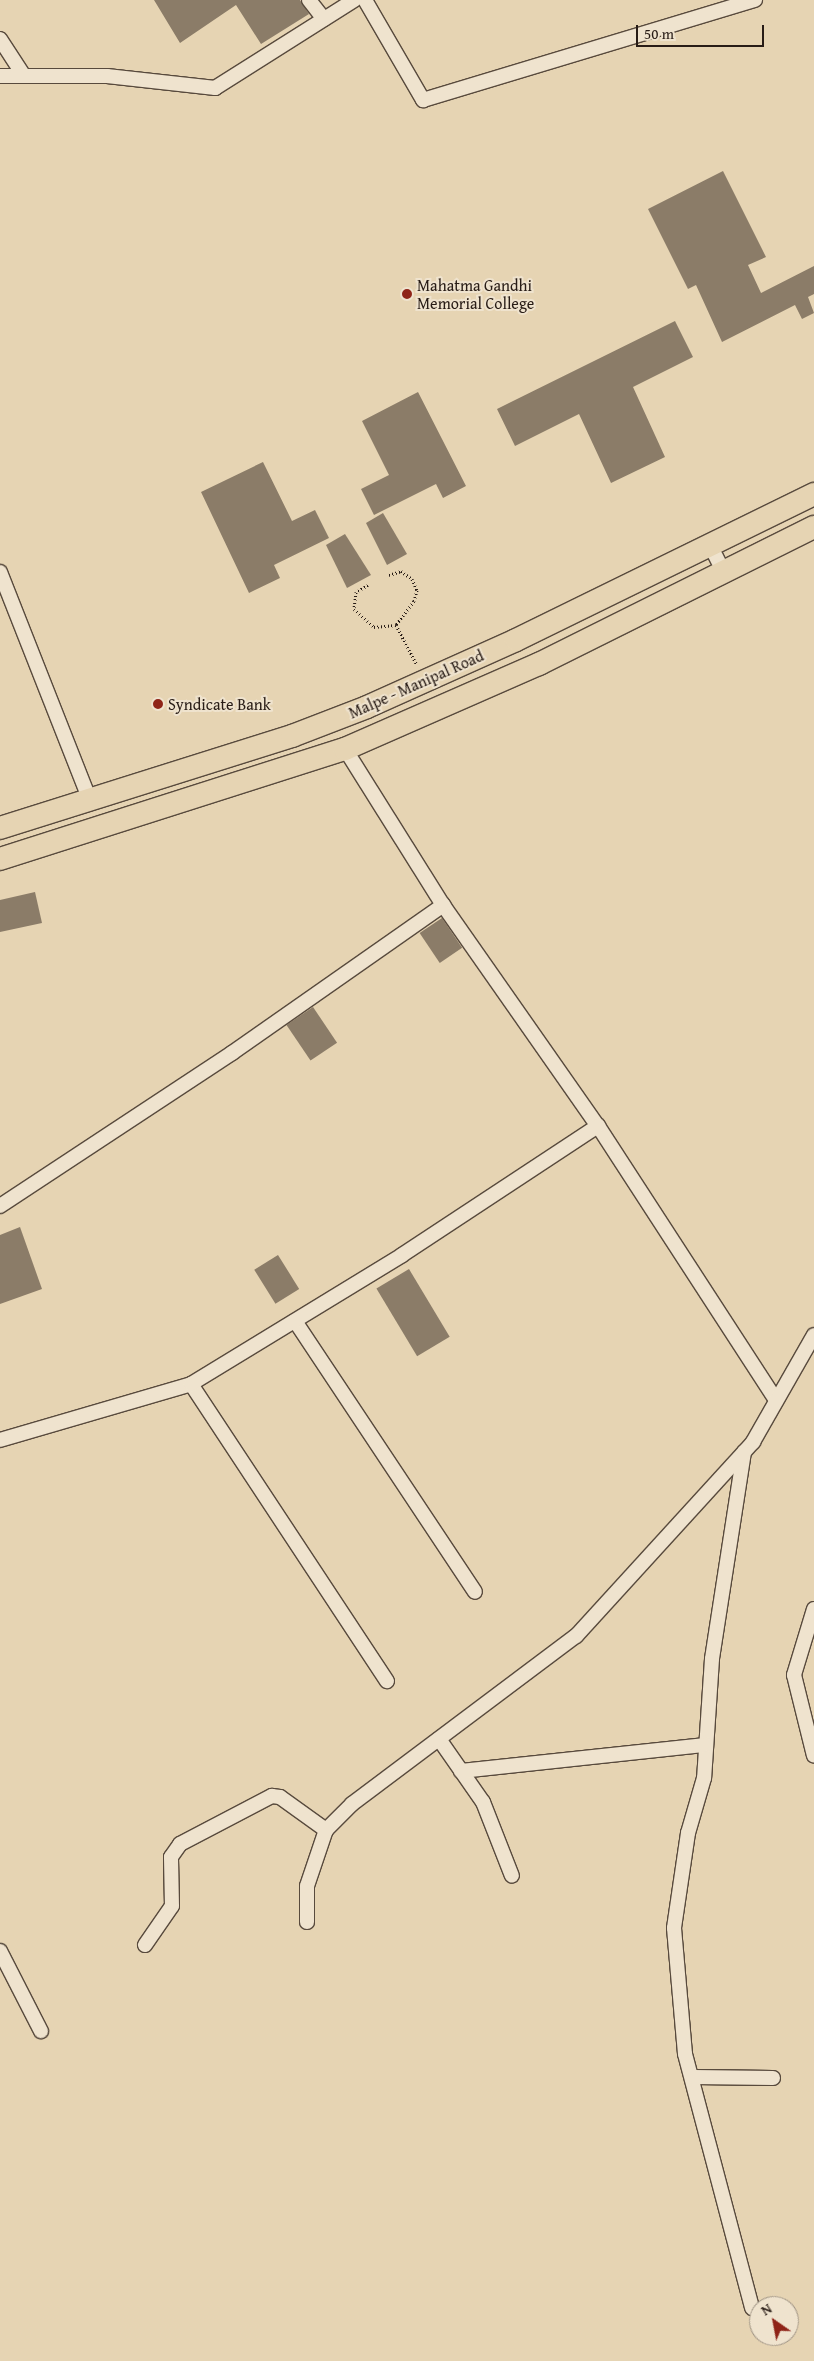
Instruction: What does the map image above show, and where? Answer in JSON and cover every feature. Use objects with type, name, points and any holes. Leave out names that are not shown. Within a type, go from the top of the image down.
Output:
[{"type":"highway","name":"Malpe - Manipal Road","points":[[0,828],[91,802],[292,736],[426,682],[814,494]]},
{"type":"highway","name":"Malpe - Manipal Road","points":[[0,859],[346,749],[539,664],[724,572],[812,534]]},
{"type":"street","points":[[309,0],[324,19]]},
{"type":"street","points":[[0,76],[107,76],[215,88],[354,0]]},
{"type":"street","points":[[365,0],[423,100],[755,0]]},
{"type":"street","points":[[0,39],[24,76]]},
{"type":"street","points":[[710,545],[724,572]]},
{"type":"street","points":[[0,572],[91,802]]},
{"type":"street","points":[[346,749],[443,906],[598,1126],[776,1400]]},
{"type":"street","points":[[0,1206],[232,1054],[443,906]]},
{"type":"street","points":[[0,1440],[191,1384],[294,1321],[598,1126]]},
{"type":"street","points":[[294,1321],[475,1592]]},
{"type":"street","points":[[307,1922],[307,1886],[326,1830],[439,1739],[576,1636],[744,1452],[814,1335]]},
{"type":"street","points":[[191,1384],[387,1681]]},
{"type":"street","points":[[744,1452],[712,1659],[706,1745],[674,1928],[677,1999],[694,2077],[749,2296]]},
{"type":"street","points":[[814,1609],[794,1675],[814,1756]]},
{"type":"street","points":[[439,1739],[492,1820],[512,1876]]},
{"type":"street","points":[[461,1771],[706,1745]]},
{"type":"street","points":[[145,1945],[172,1906],[171,1857],[180,1844],[272,1796],[280,1797],[326,1830]]},
{"type":"street","points":[[0,1951],[41,2031]]},
{"type":"street","points":[[694,2077],[772,2078]]},
{"type":"path","points":[[368,585],[356,592],[354,609],[374,627],[396,625],[414,601],[417,590],[412,579],[401,571],[389,575]]},
{"type":"path","points":[[396,625],[426,682]]},
{"type":"building","points":[[154,0],[300,0],[309,14],[261,44],[236,5],[180,43]]},
{"type":"building","points":[[723,171],[766,257],[748,265],[761,293],[814,266],[814,294],[808,297],[814,313],[802,319],[795,305],[722,342],[696,285],[688,289],[648,209]]},
{"type":"building","points":[[675,321],[693,357],[633,387],[665,457],[611,483],[579,414],[515,446],[497,409]]},
{"type":"building","points":[[418,392],[466,486],[443,498],[436,484],[374,515],[361,489],[389,475],[362,421]]},
{"type":"building","points":[[263,462],[292,521],[315,510],[329,538],[274,565],[280,578],[249,593],[201,492]]},
{"type":"building","points":[[383,513],[407,554],[387,565],[366,523]]},
{"type":"building","points":[[345,534],[371,575],[347,588],[326,545]]},
{"type":"building","points":[[35,892],[42,923],[0,932],[0,900]]},
{"type":"building","points":[[442,918],[462,948],[440,963],[420,933]]},
{"type":"building","points":[[313,1007],[337,1043],[311,1061],[286,1025]]},
{"type":"building","points":[[20,1227],[42,1289],[0,1304],[0,1235]]},
{"type":"building","points":[[278,1255],[299,1289],[275,1304],[254,1270]]},
{"type":"building","points":[[409,1269],[450,1337],[417,1356],[376,1289]]},
{"type":"place","name":"Mahatma Gandhi Memorial College","points":[[407,294]]},
{"type":"place","name":"Syndicate Bank","points":[[158,704]]}]
